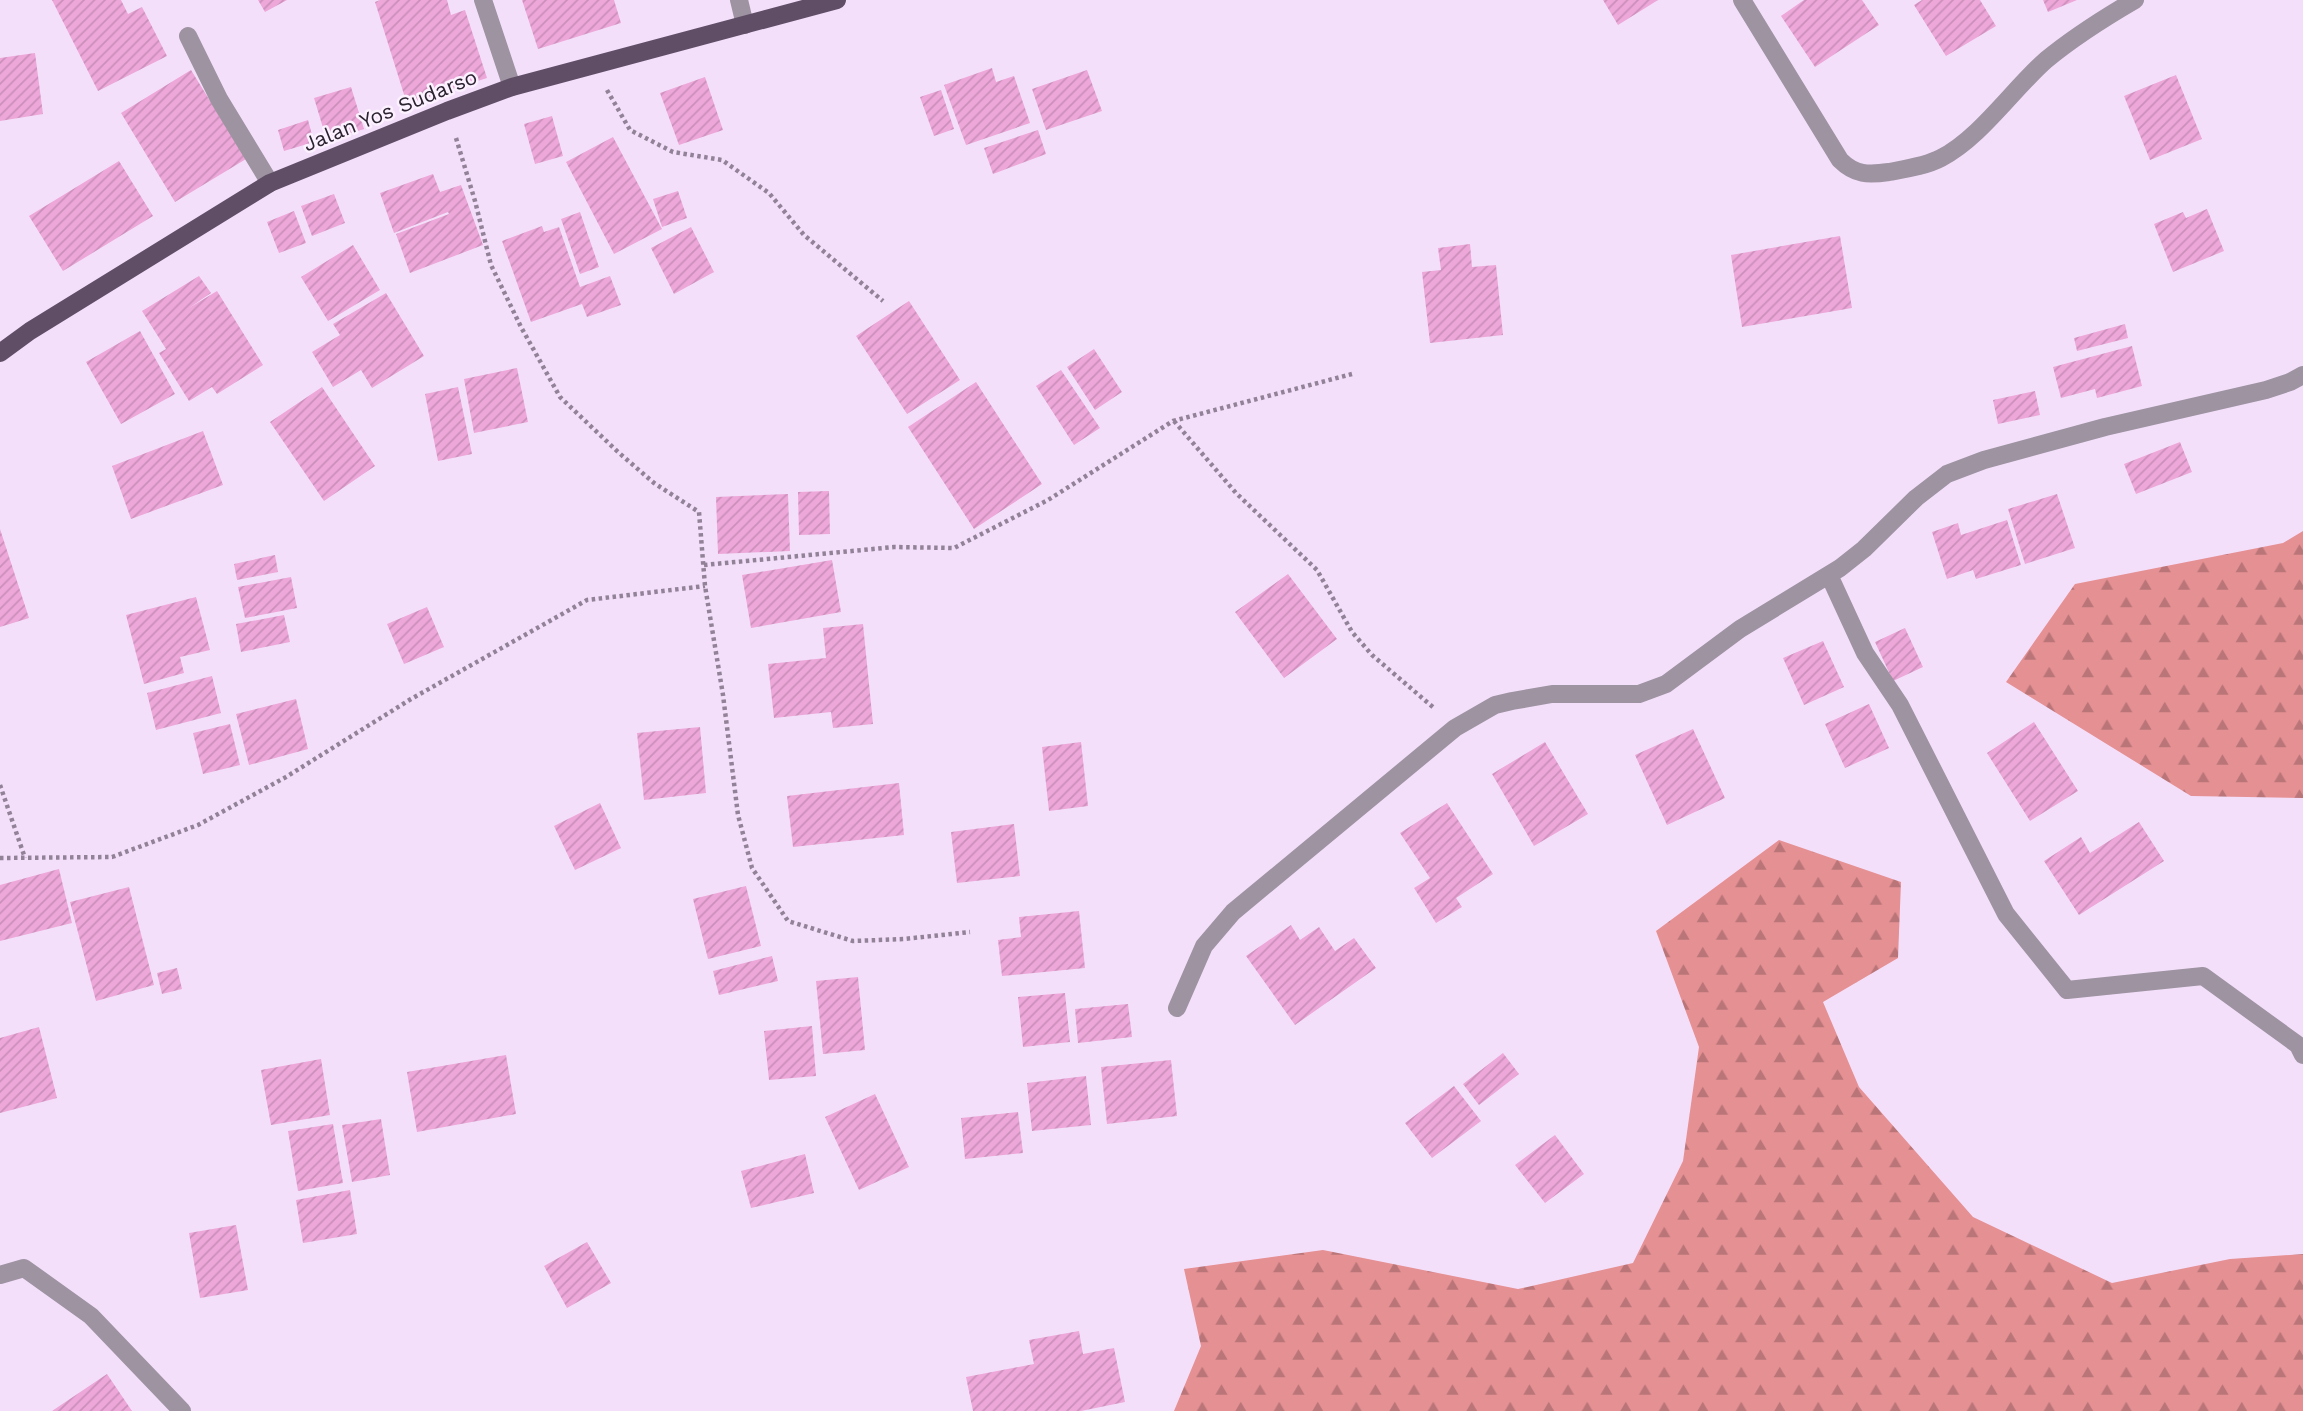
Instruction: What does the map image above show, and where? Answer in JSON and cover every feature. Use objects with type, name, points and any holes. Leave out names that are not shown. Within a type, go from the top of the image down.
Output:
[{"type":"main road","name":"Jalan Yos Sudarso","points":[[0,353],[30,331],[270,183],[512,87],[836,0]]},
{"type":"street","points":[[483,0],[512,87]]},
{"type":"street","points":[[739,0],[745,25]]},
{"type":"street","points":[[1742,0],[1840,160],[1854,172],[1872,174],[1941,158],[1988,119],[2046,61],[2098,21],[2135,0]]},
{"type":"street","points":[[188,36],[219,99],[270,183]]},
{"type":"street","points":[[1177,1008],[1204,946],[1233,912],[1455,727],[1495,705],[1525,698],[1552,694],[1625,695],[1646,692],[1666,684],[1740,629],[1829,575],[1864,549],[1916,498],[1947,474],[1984,460],[2105,427],[2266,390],[2303,375]]},
{"type":"street","points":[[1829,575],[1865,653],[1900,705],[2006,914],[2067,990],[2203,976],[2298,1045],[2303,1055]]},
{"type":"street","points":[[0,1275],[24,1268],[91,1316],[182,1411]]},
{"type":"path","points":[[593,64],[629,130],[673,152],[722,160],[769,193],[804,235],[883,301]]},
{"type":"path","points":[[447,111],[475,201],[491,265],[521,327],[560,397],[618,453],[654,482],[699,512],[705,586],[723,695],[738,815],[752,868],[788,920],[853,941],[970,932]]},
{"type":"path","points":[[704,565],[894,547],[954,548],[1048,500],[1173,421],[1352,374]]},
{"type":"path","points":[[1173,421],[1236,493],[1317,570],[1352,632],[1373,655],[1455,727]]},
{"type":"path","points":[[0,858],[112,857],[198,825],[286,777],[411,699],[587,600],[705,586]]},
{"type":"path","points":[[0,785],[24,858]]},
{"type":"green space","points":[[2303,531],[2303,798],[2191,796],[2006,682],[2075,584],[2283,543]]},
{"type":"green space","points":[[1779,840],[1901,882],[1898,958],[1823,1002],[1859,1087],[1973,1217],[2112,1283],[2230,1259],[2303,1254],[2303,1411],[1174,1411],[1201,1346],[1184,1269],[1323,1250],[1518,1289],[1633,1263],[1683,1161],[1699,1047],[1656,931]]},
{"type":"building","points":[[52,0],[121,0],[128,14],[142,7],[167,56],[98,91]]},
{"type":"building","points":[[258,0],[287,0],[265,12]]},
{"type":"building","points":[[447,0],[451,15],[465,10],[487,78],[407,104],[375,2]]},
{"type":"building","points":[[522,0],[614,0],[621,23],[538,49]]},
{"type":"building","points":[[1603,0],[1658,0],[1618,25]]},
{"type":"building","points":[[1804,0],[1862,0],[1879,25],[1815,67],[1781,16]]},
{"type":"building","points":[[1922,0],[1980,0],[1996,26],[1946,56],[1914,5]]},
{"type":"building","points":[[2043,0],[2077,0],[2048,12]]},
{"type":"building","points":[[35,53],[43,114],[0,121],[0,58]]},
{"type":"building","points":[[992,68],[996,82],[1014,76],[1030,123],[966,145],[944,85]]},
{"type":"building","points":[[191,70],[246,159],[175,202],[121,113]]},
{"type":"building","points":[[1087,70],[1102,111],[1046,130],[1032,89]]},
{"type":"building","points":[[2176,75],[2202,139],[2150,160],[2124,96]]},
{"type":"building","points":[[705,77],[723,130],[679,145],[660,93]]},
{"type":"building","points":[[351,87],[364,129],[327,141],[314,98]]},
{"type":"building","points":[[941,90],[954,129],[934,136],[920,97]]},
{"type":"building","points":[[552,116],[563,156],[535,164],[524,124]]},
{"type":"building","points":[[308,120],[314,142],[284,151],[278,130]]},
{"type":"building","points":[[1038,130],[1046,154],[993,174],[984,148]]},
{"type":"building","points":[[613,137],[662,229],[614,254],[566,162]]},
{"type":"building","points":[[119,161],[153,216],[63,271],[29,216]]},
{"type":"building","points":[[433,174],[440,192],[461,185],[483,245],[410,273],[396,234],[449,214],[448,212],[394,233],[380,193]]},
{"type":"building","points":[[678,191],[687,218],[662,227],[653,199]]},
{"type":"building","points":[[334,194],[345,223],[312,236],[301,206]]},
{"type":"building","points":[[2207,209],[2224,251],[2173,272],[2154,224],[2183,212],[2186,218]]},
{"type":"building","points":[[294,211],[306,243],[279,253],[267,222]]},
{"type":"building","points":[[580,212],[599,267],[580,274],[561,219]]},
{"type":"building","points":[[542,226],[544,232],[559,227],[580,287],[610,276],[621,305],[587,317],[582,304],[531,322],[502,241]]},
{"type":"building","points":[[691,227],[714,272],[674,294],[651,248]]},
{"type":"building","points":[[1840,236],[1852,308],[1742,327],[1731,255]]},
{"type":"building","points":[[1470,244],[1472,267],[1496,265],[1503,335],[1430,343],[1422,272],[1441,270],[1438,248]]},
{"type":"building","points":[[353,245],[380,290],[328,321],[301,277]]},
{"type":"building","points":[[199,276],[211,293],[189,308],[217,291],[263,365],[217,394],[212,387],[189,401],[159,353],[166,349],[142,311]]},
{"type":"building","points":[[386,293],[424,356],[372,388],[361,370],[333,387],[312,352],[340,335],[333,324]]},
{"type":"building","points":[[909,301],[960,380],[907,414],[856,336]]},
{"type":"building","points":[[2125,324],[2128,338],[2077,351],[2074,338]]},
{"type":"building","points":[[140,331],[175,394],[121,424],[86,362]]},
{"type":"building","points":[[2132,346],[2142,386],[2097,398],[2095,389],[2061,398],[2053,367]]},
{"type":"building","points":[[1094,349],[1122,392],[1095,410],[1067,367]]},
{"type":"building","points":[[517,368],[528,422],[474,433],[464,379]]},
{"type":"building","points":[[1061,370],[1100,428],[1074,445],[1036,386]]},
{"type":"building","points":[[976,382],[1042,484],[974,529],[908,427]]},
{"type":"building","points":[[322,387],[375,466],[324,501],[270,422]]},
{"type":"building","points":[[458,387],[472,454],[438,461],[425,394]]},
{"type":"building","points":[[2035,391],[2040,415],[1998,424],[1993,400]]},
{"type":"building","points":[[203,431],[223,485],[131,519],[112,466]]},
{"type":"building","points":[[2180,442],[2192,472],[2136,494],[2124,464]]},
{"type":"building","points":[[829,491],[830,534],[799,535],[798,492]]},
{"type":"building","points":[[788,494],[790,551],[718,554],[716,497]]},
{"type":"building","points":[[2057,494],[2075,548],[2025,564],[2008,509]]},
{"type":"building","points":[[2007,520],[2021,565],[1976,579],[1973,570],[1947,579],[1932,532],[1958,523],[1961,535]]},
{"type":"building","points":[[0,529],[29,618],[0,627]]},
{"type":"building","points":[[275,555],[278,572],[237,580],[234,564]]},
{"type":"building","points":[[832,560],[841,612],[751,628],[742,575]]},
{"type":"building","points":[[1288,574],[1337,639],[1284,678],[1235,612]]},
{"type":"building","points":[[291,577],[297,608],[245,618],[238,587]]},
{"type":"building","points":[[196,597],[210,650],[180,657],[184,673],[144,684],[126,615]]},
{"type":"building","points":[[427,607],[444,647],[404,664],[387,624]]},
{"type":"building","points":[[284,615],[290,642],[241,652],[236,624]]},
{"type":"building","points":[[863,624],[873,724],[833,728],[831,712],[774,718],[768,664],[826,658],[823,628]]},
{"type":"building","points":[[1905,628],[1923,667],[1893,681],[1875,642]]},
{"type":"building","points":[[1823,641],[1844,687],[1804,705],[1783,658]]},
{"type":"building","points":[[212,676],[221,713],[156,730],[147,693]]},
{"type":"building","points":[[296,699],[308,749],[249,765],[236,714]]},
{"type":"building","points":[[1869,704],[1889,748],[1845,768],[1825,724]]},
{"type":"building","points":[[2034,722],[2078,791],[2030,821],[1987,753]]},
{"type":"building","points":[[230,724],[240,765],[203,774],[193,733]]},
{"type":"building","points":[[700,727],[706,793],[644,800],[637,733]]},
{"type":"building","points":[[1693,729],[1725,798],[1667,825],[1635,755]]},
{"type":"building","points":[[1081,742],[1088,806],[1049,811],[1042,747]]},
{"type":"building","points":[[1545,742],[1588,814],[1534,846],[1492,774]]},
{"type":"building","points":[[899,783],[904,835],[793,847],[787,796]]},
{"type":"building","points":[[600,803],[621,848],[575,870],[554,826]]},
{"type":"building","points":[[1447,803],[1493,874],[1456,898],[1462,907],[1436,923],[1414,888],[1430,878],[1400,833]]},
{"type":"building","points":[[2139,822],[2164,861],[2079,915],[2044,861],[2081,837],[2090,853]]},
{"type":"building","points":[[1014,824],[1020,876],[957,883],[951,832]]},
{"type":"building","points":[[59,869],[72,923],[0,941],[0,885]]},
{"type":"building","points":[[746,886],[761,946],[708,959],[693,899]]},
{"type":"building","points":[[129,887],[154,985],[96,1001],[70,902]]},
{"type":"building","points":[[1079,911],[1085,968],[1002,976],[998,940],[1021,937],[1019,917]]},
{"type":"building","points":[[1291,925],[1300,940],[1319,927],[1335,951],[1354,938],[1376,968],[1295,1025],[1246,956]]},
{"type":"building","points":[[772,956],[778,981],[719,995],[713,971]]},
{"type":"building","points":[[177,968],[182,989],[162,994],[157,973]]},
{"type":"building","points":[[858,977],[865,1050],[823,1054],[816,981]]},
{"type":"building","points":[[1065,993],[1070,1042],[1023,1047],[1018,997]]},
{"type":"building","points":[[1128,1004],[1132,1037],[1078,1043],[1075,1009]]},
{"type":"building","points":[[812,1026],[816,1076],[769,1080],[764,1031]]},
{"type":"building","points":[[39,1027],[57,1098],[0,1113],[0,1038]]},
{"type":"building","points":[[1503,1053],[1519,1074],[1479,1105],[1463,1084]]},
{"type":"building","points":[[506,1055],[516,1114],[417,1132],[407,1072]]},
{"type":"building","points":[[321,1059],[330,1115],[271,1125],[261,1070]]},
{"type":"building","points":[[1171,1060],[1177,1116],[1107,1124],[1101,1067]]},
{"type":"building","points":[[1086,1076],[1091,1125],[1032,1131],[1027,1083]]},
{"type":"building","points":[[1454,1086],[1481,1121],[1432,1158],[1405,1123]]},
{"type":"building","points":[[875,1094],[909,1167],[859,1190],[825,1117]]},
{"type":"building","points":[[1018,1112],[1023,1153],[965,1159],[961,1118]]},
{"type":"building","points":[[381,1119],[390,1175],[352,1182],[342,1125]]},
{"type":"building","points":[[333,1124],[343,1183],[298,1191],[288,1131]]},
{"type":"building","points":[[1555,1135],[1584,1174],[1545,1203],[1515,1165]]},
{"type":"building","points":[[805,1154],[814,1193],[751,1208],[741,1171]]},
{"type":"building","points":[[350,1190],[357,1234],[303,1243],[296,1200]]},
{"type":"building","points":[[236,1225],[248,1290],[200,1298],[189,1233]]},
{"type":"building","points":[[587,1242],[611,1283],[567,1308],[544,1266]]},
{"type":"building","points":[[1079,1331],[1083,1354],[1114,1348],[1125,1402],[1081,1411],[973,1411],[966,1377],[1034,1364],[1029,1340]]},
{"type":"building","points":[[107,1374],[132,1411],[52,1411]]}]
